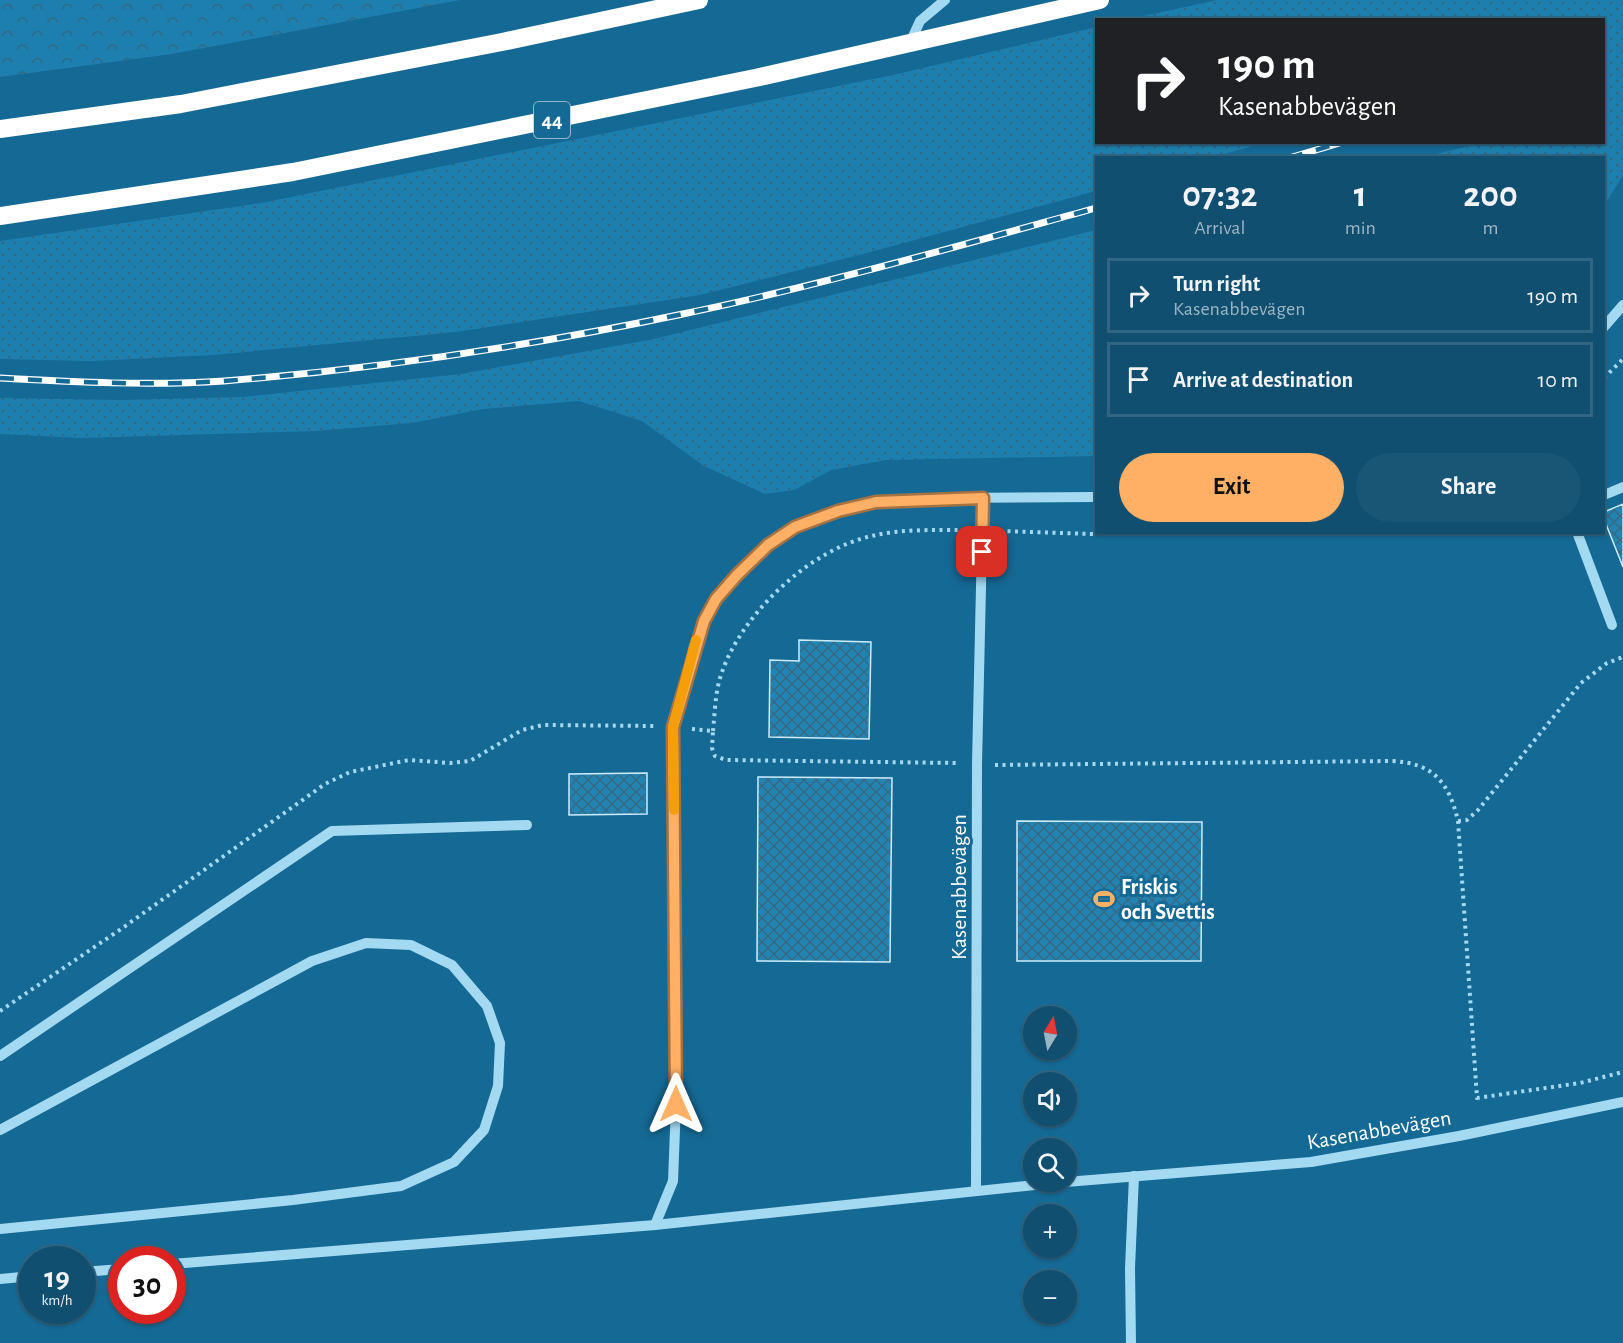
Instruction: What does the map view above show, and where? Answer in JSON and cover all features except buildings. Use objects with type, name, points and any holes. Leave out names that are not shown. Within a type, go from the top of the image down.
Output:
[{"type":"highway","points":[[0,129],[192,102],[502,42],[699,0]]},
{"type":"highway","name":"44","points":[[0,216],[292,172],[509,130],[1100,0]]},
{"type":"street","points":[[910,43],[920,21],[945,0]]},
{"type":"street","points":[[1605,326],[1623,305]]},
{"type":"street","points":[[1605,495],[1623,487]]},
{"type":"street","points":[[655,1225],[673,1181],[675,1126],[673,727],[704,621],[716,599],[768,545],[795,527],[838,511],[876,502],[1095,497]]},
{"type":"street","name":"Kasenabbevägen","points":[[983,498],[977,764],[976,1189],[1023,1185]]},
{"type":"street","points":[[1578,534],[1612,626]]},
{"type":"street","points":[[0,1056],[332,831],[527,825]]},
{"type":"street","points":[[0,1130],[312,961],[366,943],[411,945],[452,965],[487,1006],[500,1044],[498,1086],[484,1130],[454,1162],[401,1186],[292,1200],[0,1229]]},
{"type":"street","name":"Kasenabbevägen","points":[[1077,1181],[1311,1162],[1459,1136],[1623,1102]]},
{"type":"street","points":[[1131,1343],[1130,1268],[1134,1176]]},
{"type":"street","points":[[186,1263],[655,1225],[976,1189]]},
{"type":"street","points":[[0,1278],[18,1277]]},
{"type":"path","points":[[1605,377],[1623,359]]},
{"type":"path","points":[[1095,534],[982,530],[871,536],[811,564],[771,598],[746,625],[722,673],[713,731],[712,748],[715,756],[726,760],[977,764],[1408,762],[1420,765],[1437,778],[1452,798],[1458,821],[1477,1098],[1580,1083],[1623,1072]]},
{"type":"path","points":[[1458,821],[1467,820],[1478,810],[1581,683],[1607,663],[1623,657]]},
{"type":"path","points":[[0,1011],[121,929],[325,784],[350,772],[409,760],[450,763],[470,761],[522,730],[543,725],[673,727],[713,731]]},
{"type":"green space","points":[[0,0],[460,0],[172,54],[0,77]]},
{"type":"green space","points":[[1217,0],[1623,0],[1623,175],[1605,204],[1605,156],[1428,156],[1478,144],[1605,144],[1605,18],[1135,18]]},
{"type":"green space","points":[[1095,27],[1095,144],[1260,144],[1218,156],[1095,156],[1095,191],[700,295],[456,332],[213,355],[92,361],[0,359],[0,241],[261,203],[893,75]]},
{"type":"green space","points":[[1095,230],[1095,456],[886,460],[831,470],[794,490],[765,494],[704,466],[642,421],[579,401],[483,409],[412,423],[316,431],[81,438],[0,434],[0,398],[122,400],[243,397],[461,374],[654,339]]},
{"type":"railway","points":[[1296,156],[1336,144]]},
{"type":"railway","points":[[0,378],[140,383],[224,381],[338,370],[452,355],[622,326],[731,304],[888,265],[1095,208]]},
{"type":"slow traffic","points":[[674,810],[673,727],[696,640]]},
{"type":"place","name":"Friskis och Svettis","points":[[1104,899]]},
{"type":"route","points":[[676,1104],[673,727],[694,646],[716,599],[768,545],[795,527],[838,511],[876,502],[983,498],[982,552]]}]
